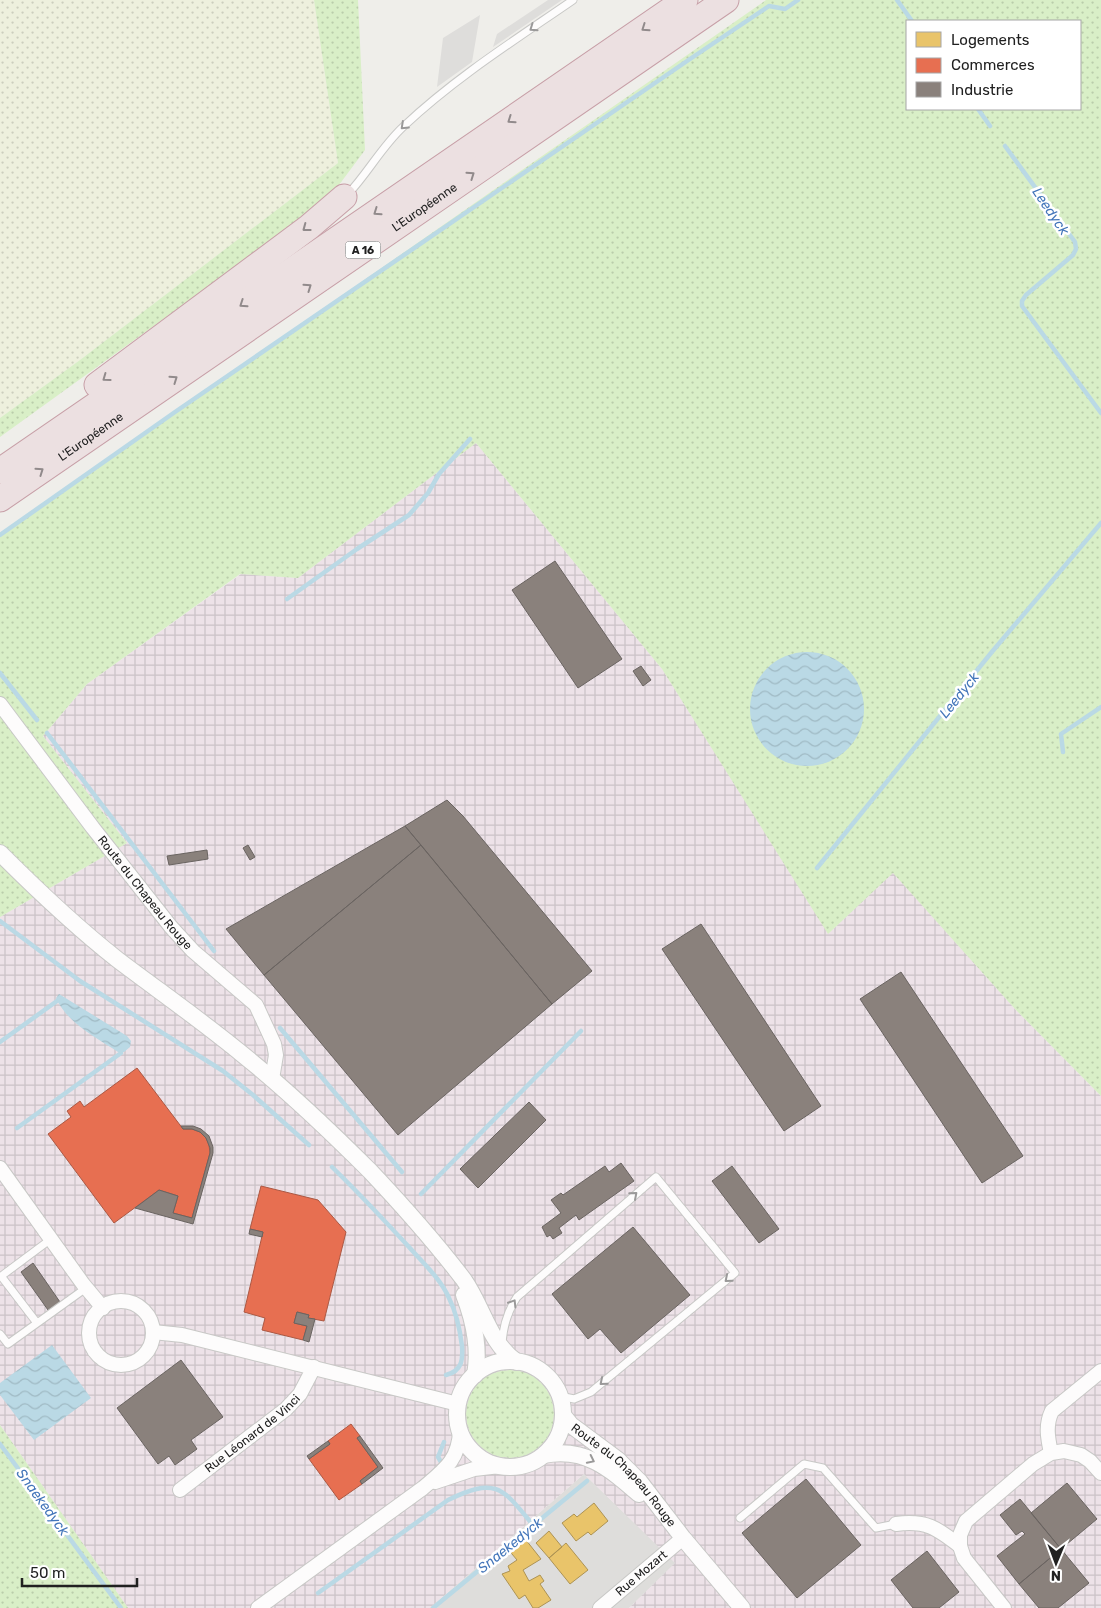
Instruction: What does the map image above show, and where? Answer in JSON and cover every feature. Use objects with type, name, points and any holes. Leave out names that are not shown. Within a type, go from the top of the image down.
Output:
[{"type":"highway","name":"L'Européenne","points":[[0,471],[685,0]]},
{"type":"highway","name":"L'Européenne","points":[[0,499],[726,0]]},
{"type":"highway","points":[[0,456],[302,232],[344,197]]},
{"type":"street","name":"Route du Chapeau Rouge","points":[[0,704],[170,927],[193,951],[248,996],[259,1009],[276,1050],[272,1079]]},
{"type":"street","points":[[0,853],[51,903],[106,950],[217,1034],[272,1079],[327,1128],[396,1199],[450,1264],[473,1295],[502,1349],[517,1362]]},
{"type":"street","points":[[0,1168],[86,1288],[103,1308]]},
{"type":"street","points":[[450,1264],[472,1317],[477,1353],[475,1375]]},
{"type":"street","points":[[118,1302],[133,1304],[139,1307],[148,1317],[153,1332],[149,1348],[143,1357],[137,1361],[121,1365],[107,1362],[96,1354],[90,1338],[92,1321],[103,1308],[118,1302]]},
{"type":"street","points":[[153,1332],[182,1334],[458,1404]]},
{"type":"street","points":[[258,1608],[423,1488],[446,1468],[453,1459],[458,1446],[460,1431],[458,1404],[464,1388],[475,1375],[493,1364],[506,1361],[531,1365],[553,1383],[560,1396],[563,1415],[562,1425],[557,1438],[544,1455],[522,1466],[500,1466],[487,1462],[468,1446],[460,1431]]},
{"type":"street","name":"Rue Léonard de Vinci","points":[[180,1490],[286,1409],[300,1394],[314,1367]]},
{"type":"street","points":[[1052,1453],[1047,1430],[1052,1411],[1101,1371]]},
{"type":"street","name":"Route du Chapeau Rouge","points":[[563,1415],[571,1425],[610,1454],[634,1476],[742,1608]]},
{"type":"street","points":[[1004,1608],[967,1563],[960,1546],[961,1530],[966,1521],[1033,1464],[1052,1453],[1064,1451],[1081,1455],[1090,1461],[1101,1473]]},
{"type":"street","name":"Route du Chapeau Rouge","points":[[544,1455],[559,1452],[573,1453],[600,1464],[642,1497],[683,1538]]},
{"type":"street","points":[[423,1488],[464,1472],[500,1466]]},
{"type":"street","points":[[896,1524],[911,1522],[930,1525],[940,1530],[960,1546]]},
{"type":"street","name":"Rue Mozart","points":[[600,1608],[683,1538]]},
{"type":"lane","points":[[344,197],[405,125],[472,70],[573,0]]},
{"type":"lane","points":[[502,1349],[505,1319],[517,1296],[656,1177],[735,1273],[591,1392],[574,1398],[560,1396]]},
{"type":"lane","points":[[37,1323],[1,1277],[51,1240]]},
{"type":"lane","points":[[0,1334],[8,1344],[86,1288]]},
{"type":"lane","points":[[740,1518],[804,1464],[823,1468],[876,1528],[896,1524]]},
{"type":"shaded area","points":[[548,0],[562,0],[493,47],[497,34]]},
{"type":"shaded area","points":[[480,15],[472,62],[437,87],[443,38]]},
{"type":"shaded area","points":[[476,443],[662,669],[829,933],[893,872],[1015,1009],[1101,1096],[1101,1608],[629,1608],[675,1563],[584,1474],[430,1608],[128,1608],[0,1425],[0,917],[127,843],[43,736],[87,684],[241,574],[298,578]]},
{"type":"shaded area","points":[[584,1474],[676,1563],[629,1608],[430,1608]]},
{"type":"green space","points":[[0,0],[314,0],[338,163],[80,360],[0,418]]},
{"type":"green space","points":[[314,0],[358,0],[365,150],[336,189],[295,224],[0,437],[0,418],[80,360],[338,163]]},
{"type":"green space","points":[[766,0],[1101,0],[1101,1096],[1015,1009],[893,873],[828,934],[662,669],[476,443],[298,578],[240,574],[87,684],[43,736],[127,843],[0,917],[0,534]]},
{"type":"green space","points":[[510,1370],[527,1373],[541,1383],[551,1397],[554,1414],[551,1431],[541,1445],[527,1455],[510,1458],[493,1455],[479,1445],[469,1431],[466,1414],[469,1397],[479,1383],[493,1373]]},
{"type":"green space","points":[[0,1425],[128,1608],[0,1608]]},
{"type":"water","points":[[807,652],[829,656],[839,661],[855,677],[860,687],[864,709],[860,731],[855,741],[839,757],[829,762],[807,766],[785,762],[775,757],[759,741],[754,731],[750,709],[754,687],[759,677],[775,661],[785,656]]},
{"type":"water","points":[[59,994],[127,1036],[131,1041],[130,1047],[124,1052],[118,1052],[83,1029],[61,1007],[56,998]]},
{"type":"water","points":[[52,1345],[91,1398],[34,1440],[0,1395],[0,1383]]},
{"type":"building: Logements","points":[[594,1503],[608,1521],[591,1535],[588,1532],[576,1541],[562,1523],[574,1514],[577,1517]]},
{"type":"building: Logements","points":[[549,1531],[562,1547],[549,1558],[536,1543]]},
{"type":"building: Logements","points":[[522,1535],[541,1559],[523,1570],[529,1581],[540,1575],[544,1581],[540,1584],[551,1600],[538,1608],[533,1608],[525,1595],[519,1599],[502,1574],[510,1571],[508,1566],[517,1560],[507,1548]]},
{"type":"building: Logements","points":[[566,1543],[588,1570],[570,1584],[549,1558]]},
{"type":"building: Commerces","points":[[137,1068],[183,1129],[192,1129],[200,1132],[206,1138],[209,1145],[210,1153],[192,1218],[173,1213],[178,1196],[159,1190],[114,1223],[48,1134],[71,1117],[67,1111],[80,1101],[84,1107]]},
{"type":"building: Commerces","points":[[261,1186],[318,1200],[346,1232],[324,1321],[308,1318],[309,1315],[297,1312],[294,1323],[307,1326],[303,1340],[262,1330],[265,1318],[244,1312],[263,1232],[250,1229]]},
{"type":"building: Commerces","points":[[351,1424],[360,1436],[357,1438],[378,1467],[360,1481],[362,1484],[339,1500],[309,1459],[330,1444],[328,1441]]},
{"type":"building: Industrie","points":[[555,561],[622,659],[578,688],[512,590]]},
{"type":"building: Industrie","points":[[641,666],[651,680],[643,686],[633,671]]},
{"type":"building: Industrie","points":[[447,800],[463,816],[592,971],[552,1004],[405,826]]},
{"type":"building: Industrie","points":[[405,826],[421,845],[264,975],[226,929]]},
{"type":"building: Industrie","points":[[248,845],[255,857],[250,860],[243,848]]},
{"type":"building: Industrie","points":[[421,845],[552,1004],[398,1135],[264,975]]},
{"type":"building: Industrie","points":[[207,850],[208,859],[169,865],[167,856]]},
{"type":"building: Industrie","points":[[701,924],[821,1106],[784,1131],[662,949]]},
{"type":"building: Industrie","points":[[901,972],[1023,1156],[982,1183],[860,999]]},
{"type":"building: Industrie","points":[[529,1102],[546,1120],[478,1188],[460,1169]]},
{"type":"building: Industrie","points":[[181,1126],[193,1126],[201,1129],[209,1136],[213,1147],[213,1153],[193,1224],[135,1208],[159,1190],[178,1196],[173,1213],[192,1218],[210,1148],[206,1138],[200,1132],[192,1129],[183,1129]]},
{"type":"building: Industrie","points":[[621,1163],[634,1181],[579,1220],[576,1215],[559,1228],[562,1233],[553,1239],[550,1235],[547,1237],[542,1227],[561,1213],[551,1200],[561,1193],[563,1195],[605,1166],[609,1172]]},
{"type":"building: Industrie","points":[[732,1166],[779,1229],[759,1243],[712,1181]]},
{"type":"building: Industrie","points":[[633,1227],[690,1295],[621,1353],[600,1329],[588,1339],[552,1294]]},
{"type":"building: Industrie","points":[[250,1229],[263,1232],[262,1237],[249,1234]]},
{"type":"building: Industrie","points":[[33,1263],[60,1302],[48,1310],[21,1272]]},
{"type":"building: Industrie","points":[[297,1312],[309,1315],[308,1318],[315,1319],[309,1342],[303,1340],[307,1326],[294,1323]]},
{"type":"building: Industrie","points":[[181,1360],[223,1417],[191,1440],[197,1449],[175,1465],[169,1456],[158,1464],[117,1408]]},
{"type":"building: Industrie","points":[[360,1436],[383,1468],[362,1484],[360,1481],[378,1467],[357,1438]]},
{"type":"building: Industrie","points":[[328,1441],[330,1444],[309,1459],[307,1456]]},
{"type":"building: Industrie","points":[[806,1479],[861,1545],[797,1598],[742,1533]]},
{"type":"building: Industrie","points":[[1067,1483],[1097,1519],[1061,1549],[1031,1513]]},
{"type":"building: Industrie","points":[[1020,1499],[1061,1549],[1019,1584],[997,1556],[1025,1534],[1022,1531],[1016,1535],[1000,1515]]},
{"type":"building: Industrie","points":[[1061,1549],[1089,1583],[1058,1608],[1039,1608],[1019,1584]]},
{"type":"building: Industrie","points":[[927,1551],[959,1592],[939,1608],[913,1608],[891,1580]]},
{"type":"waterway","points":[[0,535],[175,412],[769,6],[785,9],[798,0]]},
{"type":"waterway","name":"Leedyck","points":[[897,0],[911,20]]},
{"type":"waterway","name":"Leedyck","points":[[979,110],[990,126]]},
{"type":"waterway","name":"Leedyck","points":[[1005,146],[1075,242],[1076,249],[1073,255],[1026,295],[1022,301],[1022,306],[1101,413]]},
{"type":"waterway","points":[[287,599],[409,515],[428,493],[439,474],[470,439]]},
{"type":"waterway","name":"Leedyck","points":[[817,868],[991,653],[1101,523]]},
{"type":"waterway","points":[[0,673],[37,720]]},
{"type":"waterway","points":[[1063,752],[1061,734],[1101,707]]},
{"type":"waterway","points":[[47,733],[214,951]]},
{"type":"waterway","points":[[0,921],[80,981],[223,1071],[309,1145]]},
{"type":"waterway","points":[[0,1042],[57,1001]]},
{"type":"waterway","points":[[280,1028],[402,1172]]},
{"type":"waterway","points":[[421,1194],[581,1031]]},
{"type":"waterway","points":[[17,1128],[121,1053]]},
{"type":"waterway","points":[[332,1167],[436,1277],[445,1291],[456,1315],[462,1351],[462,1360],[458,1368],[446,1375]]},
{"type":"waterway","points":[[441,1462],[438,1457],[444,1442]]},
{"type":"waterway","name":"Snaekedyck","points":[[0,1444],[121,1608]]},
{"type":"waterway","name":"Snaekedyck","points":[[433,1608],[587,1481]]},
{"type":"waterway","points":[[318,1593],[448,1500],[464,1493],[477,1489],[488,1488],[497,1490],[505,1494],[533,1525]]}]
